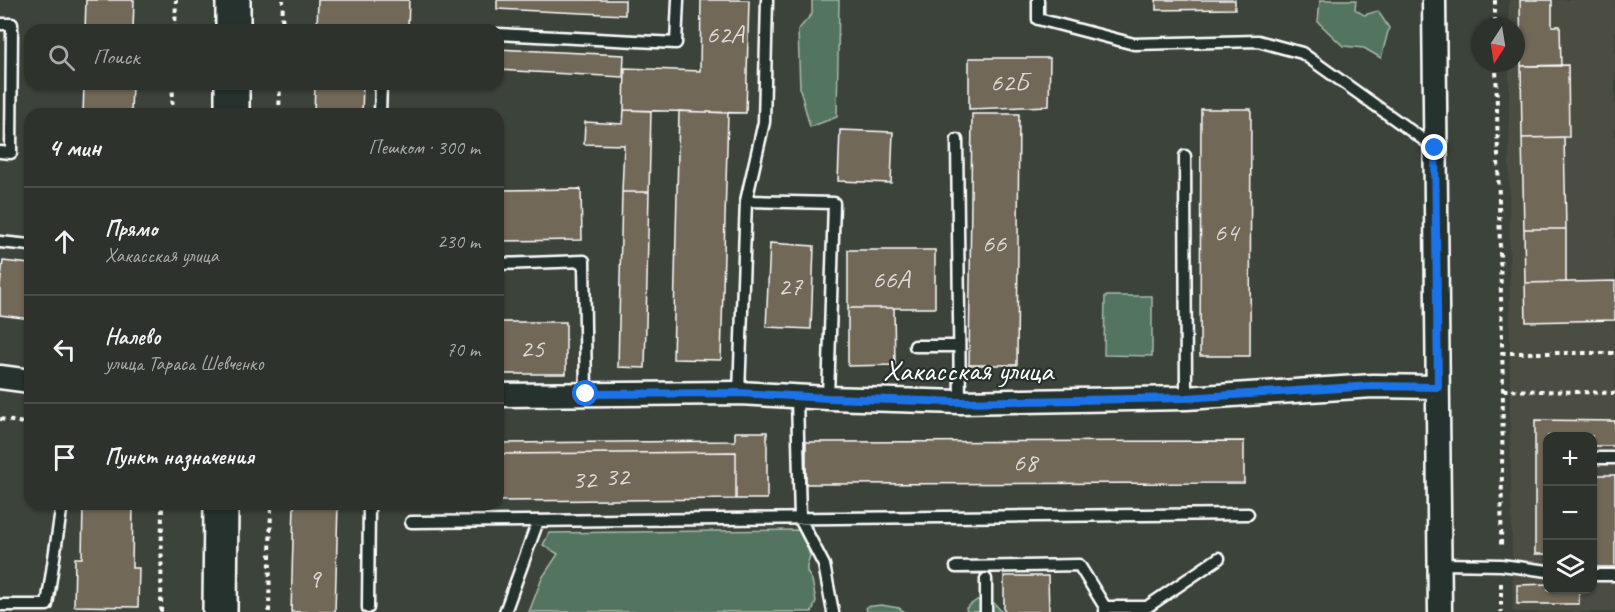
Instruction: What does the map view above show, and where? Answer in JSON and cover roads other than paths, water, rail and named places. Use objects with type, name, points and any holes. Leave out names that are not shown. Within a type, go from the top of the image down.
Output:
[{"type":"main road","points":[[233,0],[233,24]]},
{"type":"main road","points":[[232,90],[232,108]]},
{"type":"main road","points":[[220,612],[221,510]]},
{"type":"street","points":[[1434,0],[1440,612]]},
{"type":"street","points":[[0,377],[24,380]]},
{"type":"street","name":"Хакасская улица","points":[[504,395],[739,393],[960,402],[1186,398],[1372,386],[1438,387]]},
{"type":"lane","points":[[504,34],[676,44],[678,0]]},
{"type":"lane","points":[[739,393],[746,201],[764,122],[767,0]]},
{"type":"lane","points":[[1038,0],[1038,19],[1134,44],[1258,41],[1302,52],[1435,148]]},
{"type":"lane","points":[[0,24],[12,24],[11,153],[0,152]]},
{"type":"lane","points":[[380,108],[381,90]]},
{"type":"lane","points":[[957,140],[960,402]]},
{"type":"lane","points":[[1185,156],[1186,398]]},
{"type":"lane","points":[[746,201],[834,202],[828,398]]},
{"type":"lane","points":[[0,242],[24,244]]},
{"type":"lane","points":[[504,264],[584,261],[586,394]]},
{"type":"lane","points":[[915,346],[959,346]]},
{"type":"lane","points":[[796,397],[800,519],[824,566],[833,612]]},
{"type":"lane","points":[[1597,458],[1615,458]]},
{"type":"lane","points":[[0,606],[47,605],[61,510]]},
{"type":"lane","points":[[368,608],[369,510]]},
{"type":"lane","points":[[411,522],[1248,514]]},
{"type":"lane","points":[[505,612],[538,521]]},
{"type":"lane","points":[[956,567],[1079,565],[1105,609],[1147,607],[1219,558]]},
{"type":"lane","points":[[1441,564],[1501,565],[1543,570]]},
{"type":"lane","points":[[1597,575],[1615,575]]},
{"type":"lane","points":[[986,579],[986,612]]}]
